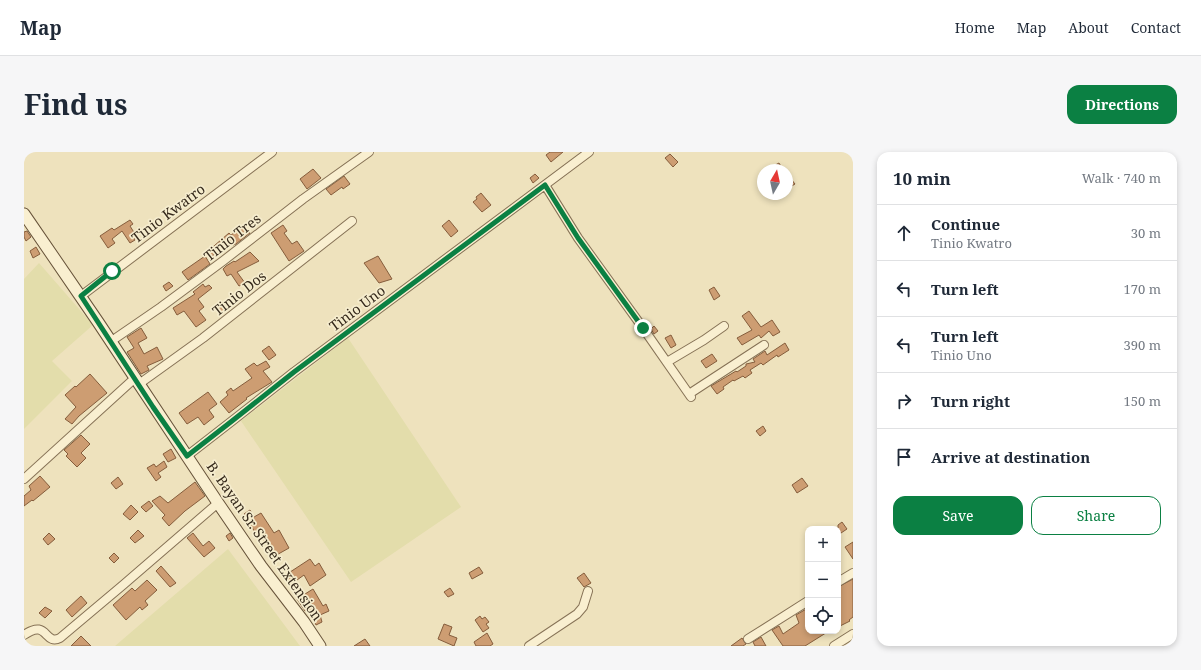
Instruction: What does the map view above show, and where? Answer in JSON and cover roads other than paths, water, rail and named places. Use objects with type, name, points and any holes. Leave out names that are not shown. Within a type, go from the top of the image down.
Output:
[{"type":"street","name":"Tinio Kwatro","points":[[81,296],[272,152]]},
{"type":"street","name":"Tinio Tres","points":[[110,342],[223,261],[303,199],[369,152]]},
{"type":"street","name":"Tinio Uno","points":[[187,456],[301,367],[589,152]]},
{"type":"street","points":[[545,185],[578,238],[690,395],[764,345]]},
{"type":"street","name":"B. Bayan Sr. Street Extension","points":[[24,214],[81,296],[110,342],[261,566],[304,622],[320,646]]},
{"type":"street","name":"Tinio Dos","points":[[24,479],[137,381],[203,338],[352,221]]},
{"type":"street","points":[[667,362],[724,326]]},
{"type":"street","points":[[24,634],[30,630],[38,628],[51,639],[54,640],[60,638],[218,503]]},
{"type":"street","points":[[841,580],[853,573]]},
{"type":"street","points":[[529,646],[577,614],[583,607],[588,591]]},
{"type":"street","points":[[748,638],[805,603]]},
{"type":"street","points":[[834,646],[853,634]]}]
